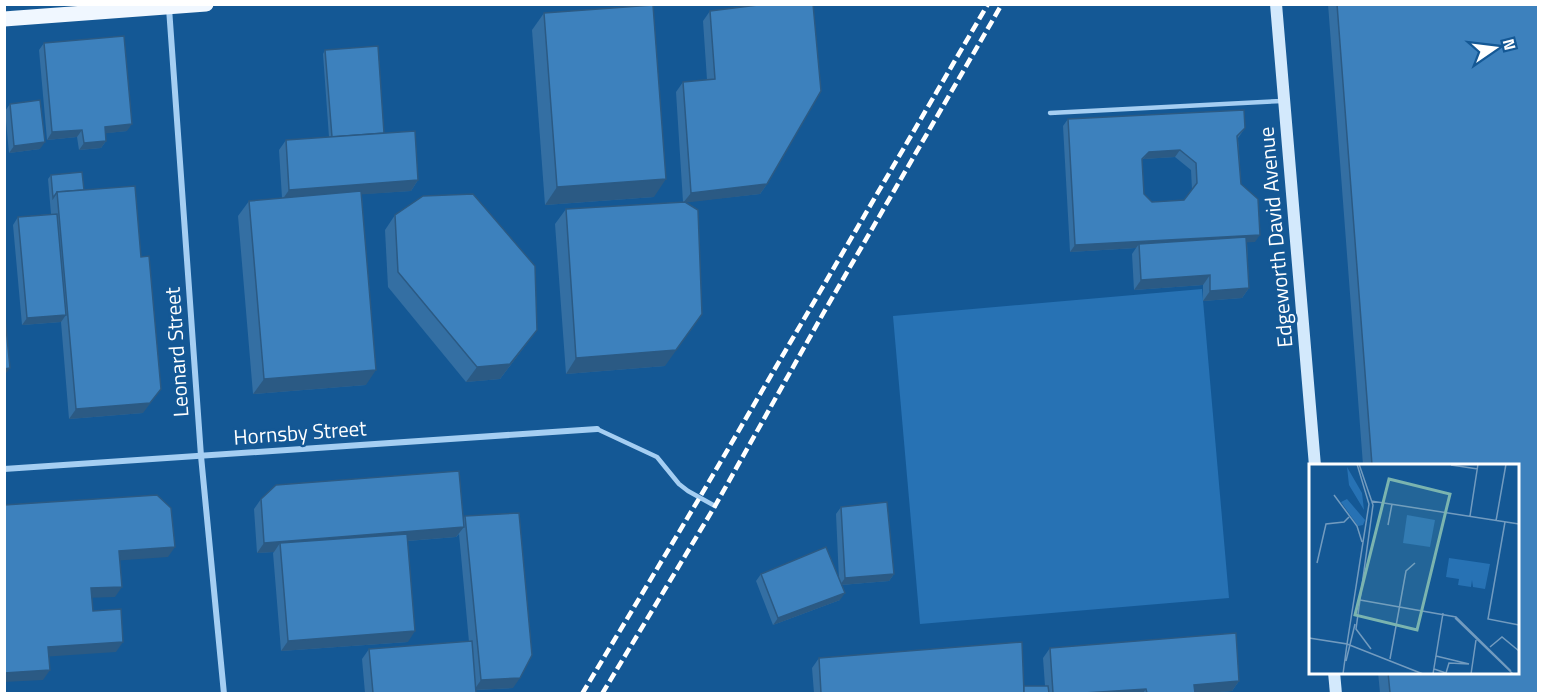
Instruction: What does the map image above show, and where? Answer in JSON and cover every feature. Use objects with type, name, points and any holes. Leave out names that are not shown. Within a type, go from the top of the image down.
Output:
[{"type":"main road","points":[[4,19],[206,4]]},
{"type":"main road","name":"Edgeworth David Avenue","points":[[1276,4],[1315,464]]},
{"type":"main road","points":[[1334,674],[1336,693]]},
{"type":"street","name":"Leonard Street","points":[[169,8],[201,456],[224,693]]},
{"type":"street","name":"Hornsby Street","points":[[4,469],[597,429]]},
{"type":"lane","points":[[1050,114],[1285,101]]},
{"type":"lane","points":[[597,429],[657,457],[679,484],[715,506]]},
{"type":"shaded area","points":[[1202,289],[1229,598],[920,624],[893,316]]},
{"type":"building","points":[[766,4],[813,4],[821,91],[767,184],[691,193],[683,82],[715,79],[710,11]]},
{"type":"building","points":[[1337,4],[1539,4],[1539,693],[1390,693],[1388,674],[1519,674],[1519,464],[1372,464]]},
{"type":"building","points":[[653,5],[666,179],[557,187],[544,13]]},
{"type":"building","points":[[124,36],[132,124],[105,127],[106,141],[84,143],[82,130],[52,132],[44,43]]},
{"type":"building","points":[[378,46],[384,133],[332,137],[325,50]]},
{"type":"building","points":[[40,100],[45,142],[14,146],[10,104]]},
{"type":"building","points":[[1244,110],[1245,128],[1237,136],[1241,184],[1258,199],[1260,235],[1075,245],[1068,119]],"holes":[[[1180,150],[1196,163],[1197,183],[1184,200],[1152,202],[1144,194],[1142,159],[1149,152]]]},
{"type":"building","points":[[415,131],[418,180],[289,190],[286,140]]},
{"type":"building","points":[[82,172],[84,190],[57,192],[53,198],[51,175]]},
{"type":"building","points":[[135,186],[141,257],[149,256],[161,389],[150,403],[76,409],[57,192]]},
{"type":"building","points":[[361,191],[376,370],[264,379],[249,201]]},
{"type":"building","points":[[473,194],[535,266],[537,330],[510,364],[477,367],[398,272],[395,215],[423,196]]},
{"type":"building","points":[[685,202],[698,210],[702,314],[676,350],[576,358],[566,209]]},
{"type":"building","points":[[57,214],[66,315],[27,318],[18,217]]},
{"type":"building","points":[[1246,237],[1249,288],[1210,291],[1210,275],[1141,280],[1139,244]]},
{"type":"building","points":[[4,307],[10,368],[4,369]]},
{"type":"building","points":[[459,471],[464,527],[264,543],[261,499],[276,485]]},
{"type":"building","points":[[157,495],[171,508],[175,547],[119,551],[122,587],[91,588],[93,611],[121,609],[123,642],[48,647],[50,670],[4,673],[4,505]]},
{"type":"building","points":[[887,502],[894,574],[845,578],[841,507]]},
{"type":"building","points":[[519,513],[532,655],[520,678],[481,680],[465,516]]},
{"type":"building","points":[[407,534],[415,631],[288,641],[280,543]]},
{"type":"building","points":[[826,547],[845,593],[778,618],[761,574]]},
{"type":"building","points":[[1236,633],[1239,681],[1194,685],[1195,693],[1147,693],[1146,689],[1053,693],[1050,648]]},
{"type":"building","points":[[472,641],[476,693],[373,693],[369,649]]},
{"type":"building","points":[[1022,642],[1024,693],[821,693],[819,658]]},
{"type":"building","points":[[1024,686],[1048,686],[1049,693],[1024,693]]},
{"type":"railway","points":[[582,694],[988,4]]},
{"type":"railway","points":[[602,694],[715,506],[1002,4]]}]
